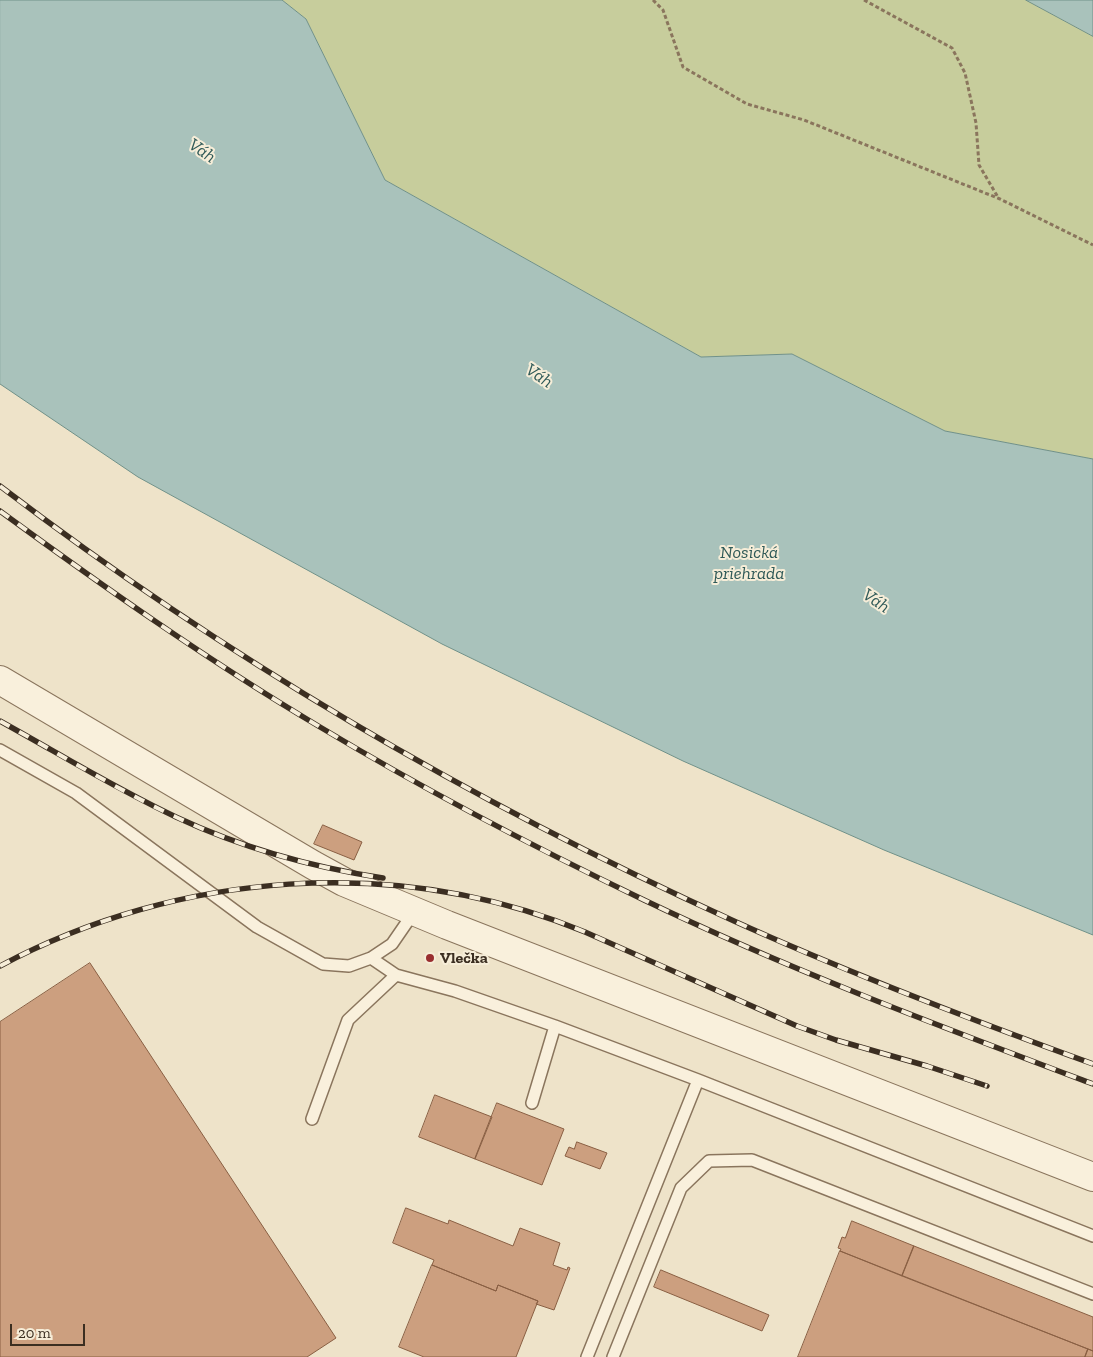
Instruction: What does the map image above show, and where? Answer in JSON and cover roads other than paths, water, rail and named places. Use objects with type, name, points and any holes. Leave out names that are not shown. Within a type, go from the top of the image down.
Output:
[{"type":"street","points":[[0,680],[344,882],[414,912],[1093,1177]]},
{"type":"lane","points":[[0,750],[76,793],[257,927],[322,964],[349,966],[371,958],[392,944],[414,912]]},
{"type":"lane","points":[[371,958],[396,975],[455,991],[556,1026],[1093,1236]]},
{"type":"lane","points":[[312,1119],[348,1020],[396,975]]},
{"type":"lane","points":[[532,1103],[556,1026]]},
{"type":"lane","points":[[587,1357],[698,1080]]},
{"type":"lane","points":[[613,1357],[681,1188],[709,1161],[752,1160],[1093,1294]]},
{"type":"water","name":"Nosická priehrada","points":[[0,0],[282,0],[306,19],[385,180],[701,357],[792,354],[945,431],[1093,459],[1093,935],[884,850],[683,761],[442,644],[138,477],[0,384]]},
{"type":"water","points":[[1026,0],[1093,0],[1093,36]]},
{"type":"railway","points":[[0,486],[86,550],[263,669],[447,777],[542,828],[637,876],[822,960],[1002,1031],[1093,1064]]},
{"type":"railway","points":[[0,511],[197,650],[360,750],[480,817],[699,926],[810,974],[1093,1084]]},
{"type":"railway","points":[[0,721],[131,795],[201,828],[277,855],[383,878]]},
{"type":"railway","points":[[0,966],[69,934],[140,910],[214,893],[289,884],[365,883],[440,891],[513,907],[585,932],[797,1026],[836,1040],[927,1066],[987,1086]]},
{"type":"place","name":"Vlečka","points":[[430,958]]},
{"type":"water label","name":"Váh","points":[[202,151]]},
{"type":"water label","name":"Váh","points":[[539,376]]},
{"type":"water label","name":"Váh","points":[[876,601]]}]
